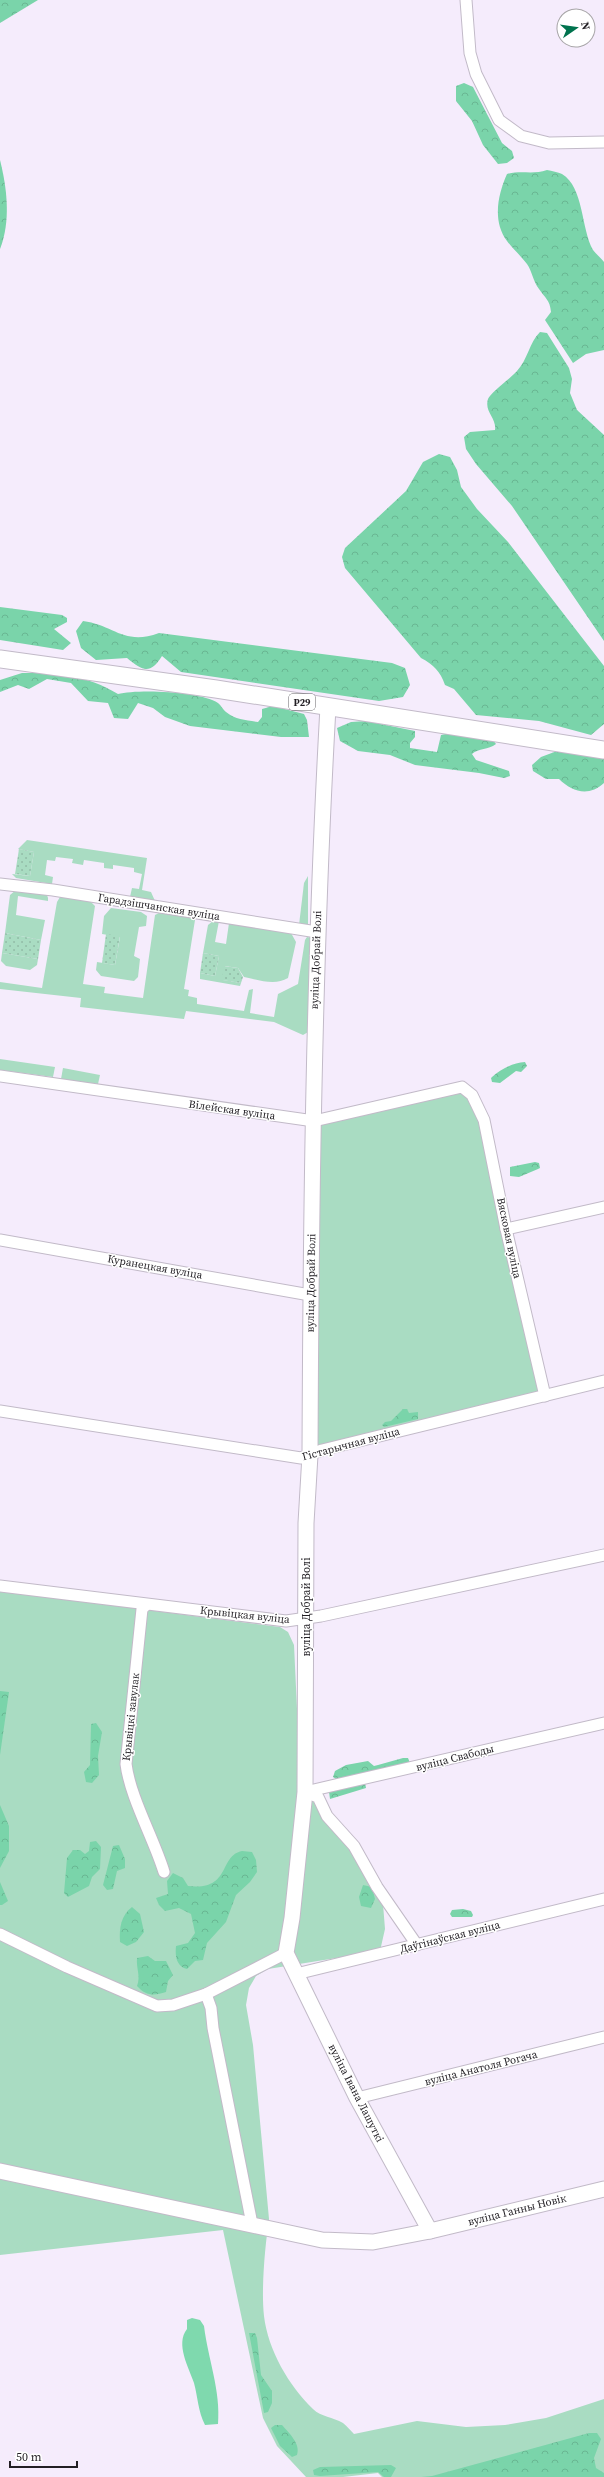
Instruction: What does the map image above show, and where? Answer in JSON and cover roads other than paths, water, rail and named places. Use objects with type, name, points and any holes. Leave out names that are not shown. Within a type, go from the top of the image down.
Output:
[{"type":"main road","name":"Р29","points":[[0,659],[216,689],[604,750]]},
{"type":"street","points":[[466,0],[470,53],[476,74],[500,120],[521,136],[549,143],[604,142]]},
{"type":"street","name":"вуліца Добрай Волі","points":[[286,1953],[292,1918],[305,1792],[306,1523],[310,1455],[310,1295],[317,932],[328,707]]},
{"type":"street","name":"Гарадзішчанская вуліца","points":[[0,884],[53,890],[317,932]]},
{"type":"street","name":"Вілейская вуліца","points":[[0,1076],[314,1121],[462,1087]]},
{"type":"street","name":"Вясковая вуліца","points":[[462,1087],[472,1095],[484,1120],[506,1228],[545,1396]]},
{"type":"street","points":[[506,1228],[604,1207]]},
{"type":"street","name":"Куранецкая вуліца","points":[[0,1240],[310,1295]]},
{"type":"street","name":"Гістарычная вуліца","points":[[0,1411],[301,1458],[322,1450],[604,1381]]},
{"type":"street","name":"Крывіцкая вуліца","points":[[0,1586],[286,1621],[306,1620],[604,1555]]},
{"type":"street","name":"Крывіцкі завулак","points":[[146,1605],[142,1609],[126,1764],[131,1786],[155,1842],[164,1872]]},
{"type":"street","name":"вуліца Свабоды","points":[[305,1792],[604,1723]]},
{"type":"street","points":[[305,1792],[318,1797],[327,1816],[354,1846],[377,1887],[417,1945]]},
{"type":"street","name":"Даўгінаўская вуліца","points":[[296,1974],[604,1899]]},
{"type":"street","points":[[0,1934],[67,1967],[157,2006],[173,2005],[206,1994],[286,1953]]},
{"type":"street","name":"вуліца Івана Лашуткі","points":[[286,1953],[357,2098],[430,2231]]},
{"type":"street","points":[[206,1994],[211,2008],[213,2028],[252,2224]]},
{"type":"street","name":"вуліца Анатоля Рогача","points":[[357,2098],[604,2037]]},
{"type":"street","name":"вуліца Ганны Новік","points":[[0,2171],[322,2240],[373,2242],[430,2231],[604,2189]]}]
